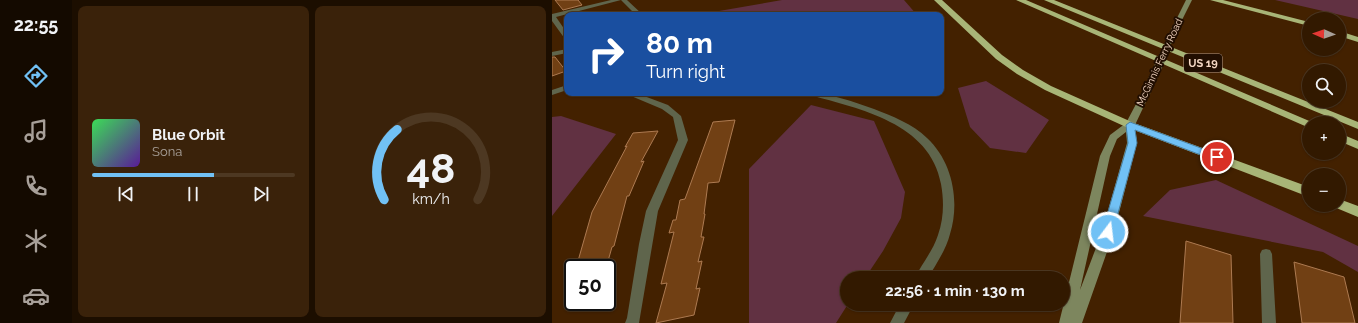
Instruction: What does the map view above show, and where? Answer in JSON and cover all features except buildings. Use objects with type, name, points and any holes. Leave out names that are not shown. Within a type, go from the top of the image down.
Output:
[{"type":"highway","points":[[938,0],[984,44],[1020,72],[1048,88],[1130,125],[1302,189]]},
{"type":"highway","name":"US 19","points":[[1020,0],[1302,121]]},
{"type":"highway","name":"US 19","points":[[1048,0],[1358,126]]},
{"type":"highway","points":[[1214,0],[1302,22]]},
{"type":"highway","points":[[1346,36],[1358,40]]},
{"type":"highway","points":[[1346,140],[1358,145]]},
{"type":"highway","points":[[1346,207],[1358,212]]},
{"type":"main road","name":"McGinnis Ferry Road","points":[[1066,323],[1105,156],[1114,136],[1130,125],[1189,0]]},
{"type":"main road","points":[[1075,323],[1110,224],[1132,143],[1130,125]]},
{"type":"street","points":[[568,12],[618,0]]},
{"type":"street","points":[[624,0],[637,12]]},
{"type":"street","points":[[564,13],[552,16],[564,34]]},
{"type":"street","points":[[552,54],[564,51]]},
{"type":"street","points":[[552,93],[564,88]]},
{"type":"street","points":[[632,323],[634,319],[645,244],[652,211],[683,140],[678,116],[665,107],[636,96]]},
{"type":"street","points":[[822,96],[882,115],[914,131],[930,147],[942,168],[949,192],[949,214],[944,236],[925,271]]},
{"type":"street","points":[[1266,254],[1269,323]]},
{"type":"street","points":[[897,323],[903,311]]},
{"type":"shaded area","points":[[782,0],[904,0],[914,12],[718,12]]},
{"type":"shaded area","points":[[1275,0],[1358,0],[1358,19],[1346,16],[1346,12],[1327,12]]},
{"type":"shaded area","points":[[986,81],[1049,120],[1026,153],[990,148],[970,127],[958,88]]},
{"type":"shaded area","points":[[811,105],[874,121],[905,192],[901,218],[883,251],[870,271],[840,271],[840,311],[844,311],[836,323],[749,323],[749,169]]},
{"type":"shaded area","points":[[561,116],[616,134],[552,216],[552,117]]},
{"type":"shaded area","points":[[1216,180],[1358,246],[1358,272],[1323,252],[1143,216],[1170,190]]},
{"type":"route","points":[[1108,232],[1132,143],[1130,125],[1217,157]]}]
